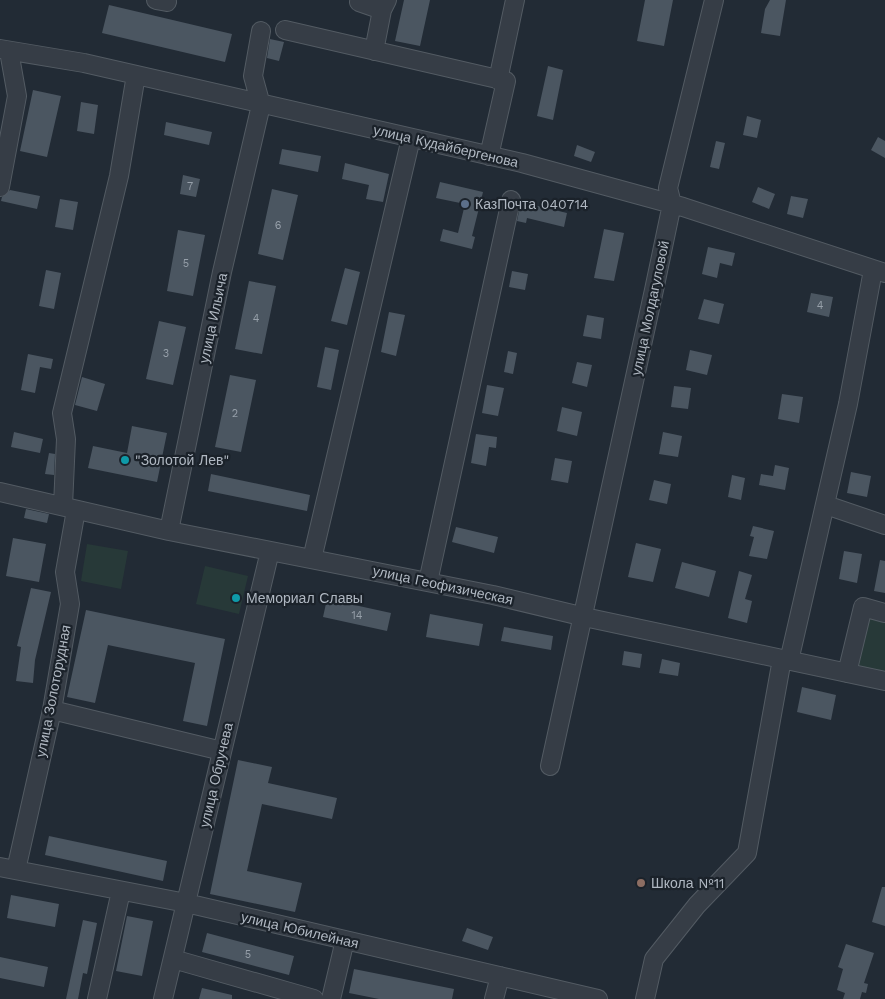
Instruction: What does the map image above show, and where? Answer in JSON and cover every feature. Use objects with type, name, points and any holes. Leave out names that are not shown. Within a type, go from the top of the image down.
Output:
[{"type":"street","points":[[357,0],[385,5],[374,51]]},
{"type":"street","points":[[498,80],[515,0]]},
{"type":"street","name":"улица Молдагуловой","points":[[550,766],[584,617],[672,204],[668,188],[714,0]]},
{"type":"street","points":[[285,30],[506,81],[489,156]]},
{"type":"street","points":[[261,31],[252,76],[261,105]]},
{"type":"street","points":[[0,187],[17,96],[5,50]]},
{"type":"street","name":"улица Кудайбергенова","points":[[5,50],[84,63],[489,156],[672,204],[879,272]]},
{"type":"street","name":"улица Золоторудная","points":[[8,869],[52,710],[70,604],[65,572],[70,508],[66,439],[62,413],[119,176],[136,75]]},
{"type":"street","name":"улица Ильича","points":[[169,531],[220,282],[261,105]]},
{"type":"street","points":[[312,558],[411,138]]},
{"type":"street","points":[[428,582],[511,200]]},
{"type":"street","points":[[645,999],[654,959],[697,905],[747,853],[786,660],[826,505],[879,272]]},
{"type":"street","name":"улица Геофизическая","points":[[0,492],[169,531],[428,582],[885,681]]},
{"type":"street","points":[[826,505],[885,525]]},
{"type":"street","name":"улица Обручева","points":[[163,999],[270,550]]},
{"type":"street","points":[[847,673],[863,607],[885,613]]},
{"type":"street","points":[[52,710],[222,751]]},
{"type":"street","name":"улица Юбилейная","points":[[8,869],[186,904],[598,999]]},
{"type":"street","points":[[97,999],[121,891]]},
{"type":"street","points":[[331,999],[345,940]]},
{"type":"street","points":[[172,959],[314,999]]},
{"type":"street","points":[[494,999],[500,976]]},
{"type":"shaded area","points":[[87,544],[128,551],[121,589],[81,581]]},
{"type":"shaded area","points":[[205,566],[248,576],[239,614],[196,604]]},
{"type":"shaded area","points":[[865,612],[885,617],[885,673],[852,666]]},
{"type":"building","points":[[404,0],[430,0],[420,46],[395,41]]},
{"type":"building","points":[[645,0],[673,0],[664,46],[637,41]]},
{"type":"building","points":[[770,0],[786,0],[780,36],[761,33],[765,9]]},
{"type":"building","points":[[109,5],[232,34],[225,62],[102,33]]},
{"type":"building","points":[[270,39],[284,42],[279,61],[267,58]]},
{"type":"building","points":[[548,66],[563,70],[553,120],[537,116]]},
{"type":"building","points":[[33,90],[61,96],[47,157],[20,151]]},
{"type":"building","points":[[81,102],[98,105],[94,134],[77,131]]},
{"type":"building","points":[[747,116],[761,120],[757,138],[743,135]]},
{"type":"building","points":[[166,122],[212,132],[209,145],[164,135]]},
{"type":"building","points":[[878,137],[885,141],[885,158],[871,150]]},
{"type":"building","points":[[716,141],[725,143],[719,169],[710,167]]},
{"type":"building","points":[[577,145],[595,152],[591,162],[574,156]]},
{"type":"building","points":[[282,149],[321,156],[318,172],[279,164]]},
{"type":"building","points":[[345,163],[389,174],[383,202],[366,199],[369,185],[342,179]]},
{"type":"building","points":[[183,175],[200,179],[196,197],[180,194]]},
{"type":"building","points":[[440,182],[483,192],[472,236],[475,237],[472,249],[440,241],[443,229],[458,233],[465,204],[436,198]]},
{"type":"building","points":[[758,187],[775,194],[769,209],[752,202]]},
{"type":"building","points":[[272,189],[298,195],[283,260],[258,254]]},
{"type":"building","points":[[10,190],[40,196],[37,209],[1,201],[2,197]]},
{"type":"building","points":[[791,196],[808,199],[803,218],[787,214]]},
{"type":"building","points":[[60,199],[78,202],[73,230],[55,227]]},
{"type":"building","points":[[521,202],[567,213],[564,227],[527,218],[526,223],[517,221]]},
{"type":"building","points":[[604,229],[624,233],[614,281],[594,278]]},
{"type":"building","points":[[178,230],[205,235],[193,296],[167,291]]},
{"type":"building","points":[[708,247],[735,253],[732,266],[720,263],[717,278],[702,274]]},
{"type":"building","points":[[345,268],[360,272],[347,325],[331,321]]},
{"type":"building","points":[[46,270],[61,273],[54,309],[39,306]]},
{"type":"building","points":[[512,271],[528,274],[525,290],[509,287]]},
{"type":"building","points":[[249,281],[276,286],[262,354],[235,349]]},
{"type":"building","points":[[811,293],[833,297],[829,317],[807,312]]},
{"type":"building","points":[[704,299],[724,304],[719,324],[698,319]]},
{"type":"building","points":[[389,312],[405,315],[396,356],[381,352]]},
{"type":"building","points":[[587,315],[604,318],[601,339],[583,336]]},
{"type":"building","points":[[159,321],[186,327],[173,385],[146,379]]},
{"type":"building","points":[[325,347],[339,350],[331,390],[317,387]]},
{"type":"building","points":[[690,350],[712,355],[707,375],[686,370]]},
{"type":"building","points":[[508,351],[517,353],[513,374],[504,372]]},
{"type":"building","points":[[28,354],[53,359],[51,369],[40,367],[35,393],[21,390]]},
{"type":"building","points":[[577,362],[592,365],[587,387],[572,383]]},
{"type":"building","points":[[230,375],[256,380],[241,452],[215,447]]},
{"type":"building","points":[[82,377],[105,384],[97,411],[75,405]]},
{"type":"building","points":[[487,385],[504,388],[498,416],[482,413]]},
{"type":"building","points":[[674,386],[691,388],[688,409],[671,407]]},
{"type":"building","points":[[782,394],[803,397],[799,423],[778,419]]},
{"type":"building","points":[[562,407],[582,412],[577,436],[557,431]]},
{"type":"building","name":"\"Золотой Лев\"","points":[[132,426],[167,433],[157,482],[88,468],[93,446],[127,453]]},
{"type":"building","points":[[14,432],[43,439],[40,453],[11,447]]},
{"type":"building","points":[[663,432],[682,436],[678,457],[659,454]]},
{"type":"building","points":[[476,434],[497,437],[496,448],[489,447],[486,466],[471,463]]},
{"type":"building","points":[[49,453],[55,454],[54,475],[45,474]]},
{"type":"building","points":[[555,458],[572,461],[568,483],[551,480]]},
{"type":"building","points":[[775,465],[789,468],[785,490],[759,485],[761,474],[773,476]]},
{"type":"building","points":[[851,472],[871,476],[867,497],[847,493]]},
{"type":"building","points":[[211,474],[310,495],[307,511],[208,491]]},
{"type":"building","points":[[732,475],[745,478],[741,500],[728,497]]},
{"type":"building","points":[[654,480],[671,484],[667,504],[649,500]]},
{"type":"building","points":[[26,509],[49,514],[47,523],[24,518]]},
{"type":"building","points":[[753,526],[774,531],[767,559],[749,556],[754,537],[750,536]]},
{"type":"building","points":[[456,527],[498,537],[494,553],[452,542]]},
{"type":"building","points":[[13,538],[46,544],[39,582],[6,576]]},
{"type":"building","points":[[636,543],[661,549],[653,582],[628,577]]},
{"type":"building","points":[[844,551],[862,554],[857,583],[839,579]]},
{"type":"building","points":[[880,560],[885,561],[885,593],[874,591]]},
{"type":"building","points":[[682,562],[716,571],[709,597],[675,588]]},
{"type":"building","points":[[739,571],[752,575],[745,599],[752,601],[747,623],[728,618]]},
{"type":"building","points":[[31,588],[51,592],[35,660],[33,683],[16,681],[21,647],[17,646]]},
{"type":"building","points":[[327,599],[391,613],[387,631],[323,617]]},
{"type":"building","points":[[86,610],[225,639],[207,726],[183,721],[195,663],[108,645],[95,703],[67,697]]},
{"type":"building","points":[[430,614],[483,624],[479,646],[426,637]]},
{"type":"building","points":[[504,627],[553,636],[551,650],[501,641]]},
{"type":"building","points":[[624,651],[642,654],[640,668],[622,665]]},
{"type":"building","points":[[662,659],[680,663],[678,676],[659,673]]},
{"type":"building","points":[[802,687],[836,695],[831,720],[797,712]]},
{"type":"building","points":[[238,760],[272,767],[268,783],[337,798],[332,819],[262,804],[247,871],[302,883],[295,912],[210,894]]},
{"type":"building","points":[[49,836],[167,861],[163,881],[45,855]]},
{"type":"building","points":[[882,887],[885,887],[885,926],[872,922]]},
{"type":"building","points":[[11,895],[59,904],[55,927],[7,918]]},
{"type":"building","points":[[127,916],[153,921],[142,976],[116,971]]},
{"type":"building","points":[[83,920],[97,923],[87,974],[83,973],[78,999],[66,999]]},
{"type":"building","points":[[467,928],[493,937],[488,950],[462,941]]},
{"type":"building","points":[[207,933],[294,956],[289,975],[202,952]]},
{"type":"building","points":[[846,944],[874,953],[864,983],[868,984],[866,993],[862,992],[860,999],[843,999],[845,993],[837,990],[843,969],[838,967]]},
{"type":"building","points":[[0,957],[48,967],[44,987],[0,978]]},
{"type":"building","points":[[354,969],[454,989],[452,999],[379,999],[349,993]]},
{"type":"building","points":[[202,988],[232,995],[232,999],[199,999]]},
{"type":"place","name":"КазПочта 040714","points":[[465,204]]},
{"type":"place","name":"\"Золотой Лев\"","points":[[125,460]]},
{"type":"place","name":"Мемориал Славы","points":[[236,598]]},
{"type":"place","name":"Школа №11","points":[[641,883]]}]
